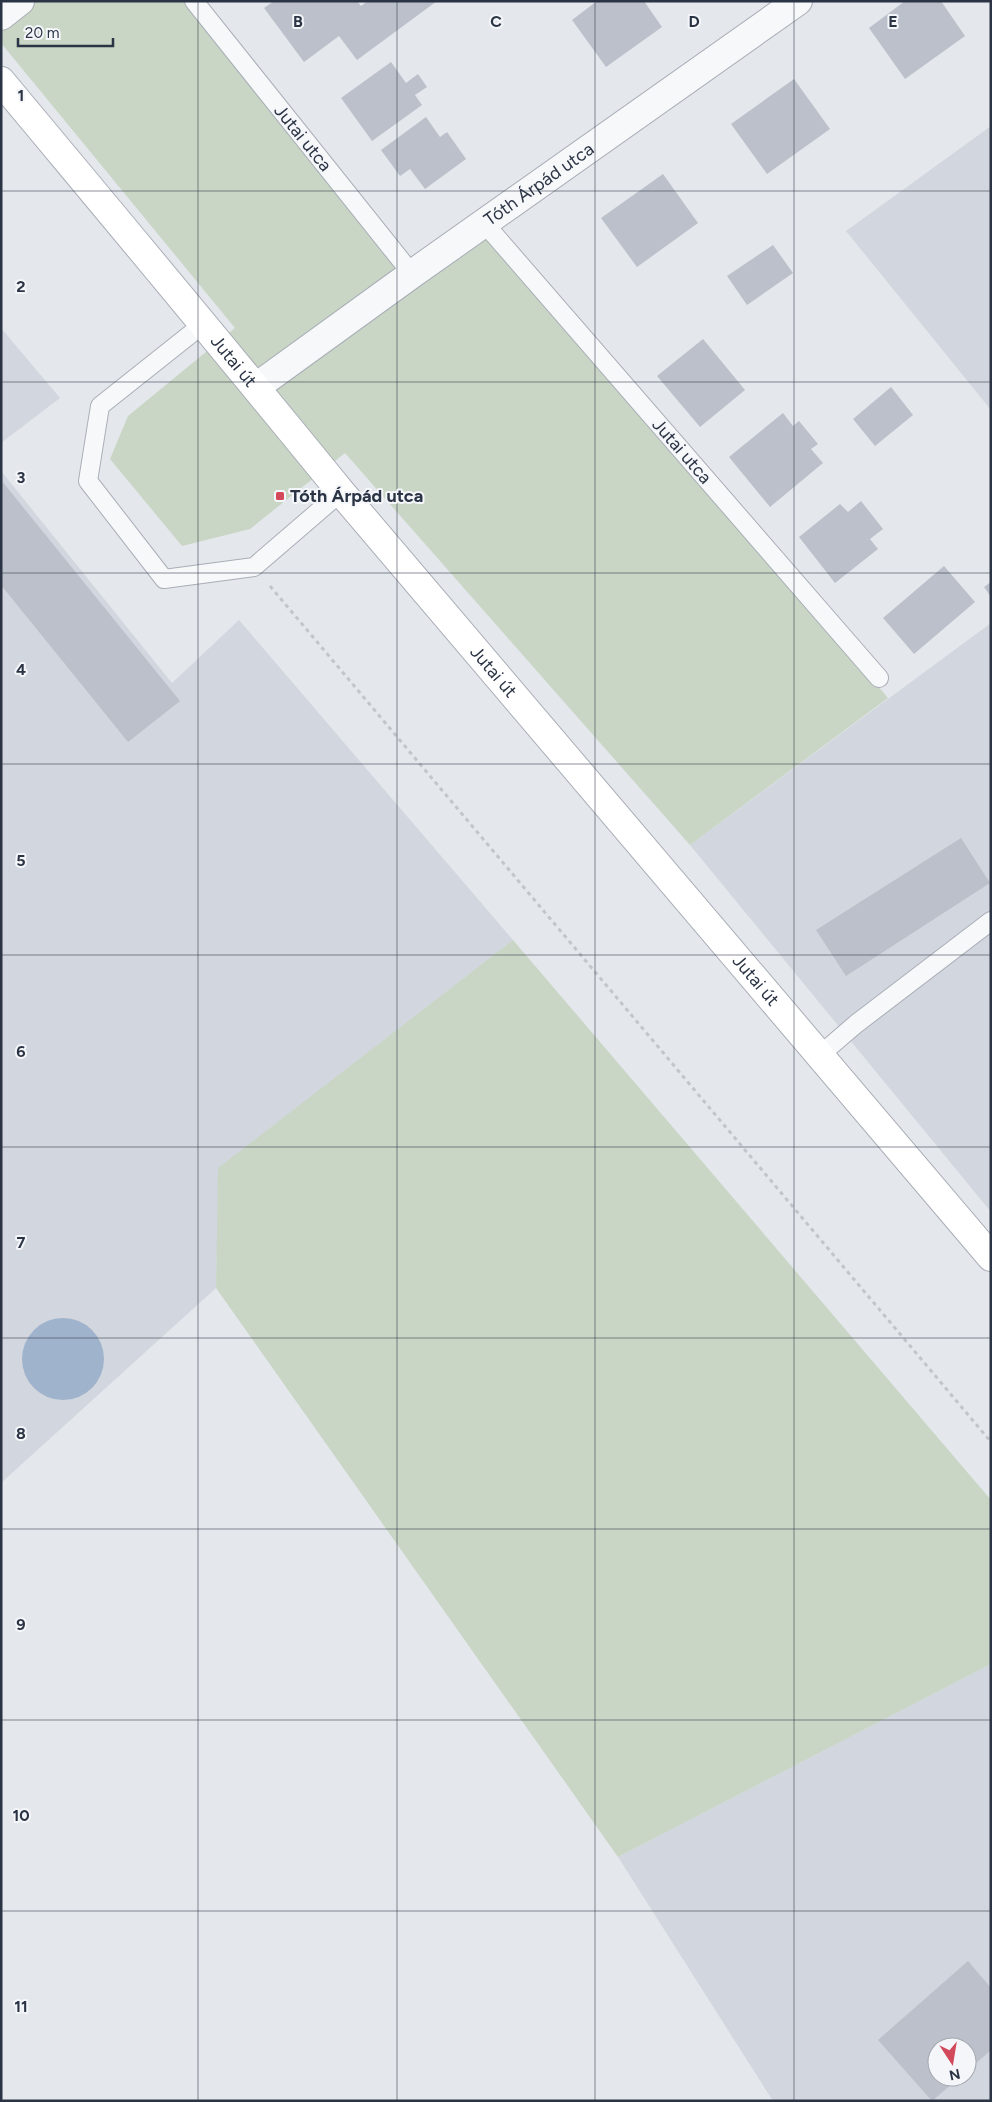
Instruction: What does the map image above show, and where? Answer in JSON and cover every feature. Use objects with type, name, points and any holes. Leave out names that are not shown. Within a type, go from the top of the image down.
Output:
[{"type":"main road","name":"Jutai út","points":[[1,82],[202,325],[256,387],[340,492],[991,1257]]},
{"type":"street","points":[[1,16],[20,1]]},
{"type":"street","name":"Tóth Árpád utca","points":[[256,387],[412,274],[798,1]]},
{"type":"lane","name":"Jutai utca","points":[[194,1],[412,274]]},
{"type":"lane","name":"Jutai utca","points":[[485,224],[880,678]]},
{"type":"lane","points":[[202,325],[100,406],[88,481],[164,579],[254,567],[340,492]]},
{"type":"lane","points":[[820,1055],[856,1024],[991,921]]},
{"type":"path","points":[[254,567],[991,1442]]},
{"type":"shaded area","points":[[991,126],[991,410],[846,231]]},
{"type":"shaded area","points":[[1,328],[60,398],[1,443]]},
{"type":"shaded area","points":[[1,471],[172,683],[239,620],[513,940],[219,1168],[216,1288],[1,1483]]},
{"type":"shaded area","points":[[991,623],[991,1212],[690,845]]},
{"type":"shaded area","points":[[991,1664],[991,2101],[773,2101],[618,1857]]},
{"type":"green space","points":[[1,1],[200,1],[412,274],[485,224],[888,698],[690,845],[345,453],[250,529],[182,546],[110,459],[128,416],[235,328],[1,43]]},
{"type":"green space","points":[[513,940],[991,1500],[991,1664],[618,1857],[216,1288],[218,1168]]},
{"type":"water","points":[[63,1318],[79,1321],[92,1330],[101,1343],[104,1359],[101,1375],[92,1388],[79,1397],[63,1400],[47,1397],[34,1388],[25,1375],[22,1359],[25,1343],[34,1330],[47,1321]]},
{"type":"building","points":[[274,1],[357,1],[361,6],[368,1],[437,1],[357,60],[339,36],[304,62],[264,8]]},
{"type":"building","points":[[597,1],[644,1],[662,27],[606,67],[572,20]]},
{"type":"building","points":[[905,1],[941,1],[965,36],[905,79],[869,28]]},
{"type":"building","points":[[391,62],[406,83],[418,74],[427,87],[415,95],[422,105],[372,141],[341,98]]},
{"type":"building","points":[[794,79],[830,129],[767,174],[731,124]]},
{"type":"building","points":[[426,117],[440,137],[447,132],[466,159],[425,189],[410,169],[400,176],[381,150]]},
{"type":"building","points":[[663,174],[698,223],[637,267],[601,218]]},
{"type":"building","points":[[773,245],[793,273],[747,305],[727,276]]},
{"type":"building","points":[[703,339],[745,390],[700,427],[657,376]]},
{"type":"building","points":[[891,387],[913,415],[875,446],[853,419]]},
{"type":"building","points":[[783,413],[793,426],[799,421],[818,444],[811,449],[823,463],[770,507],[729,457]]},
{"type":"building","points":[[1,480],[180,701],[128,742],[1,585]]},
{"type":"building","points":[[861,501],[883,529],[870,539],[878,549],[835,583],[799,537],[840,504],[848,512]]},
{"type":"building","points":[[944,566],[975,602],[914,654],[883,618]]},
{"type":"building","points":[[991,582],[991,597],[984,587]]},
{"type":"building","points":[[961,838],[990,883],[846,976],[816,930]]},
{"type":"building","points":[[968,1961],[991,1988],[991,2050],[977,2062],[977,2037],[927,2037],[927,2087],[948,2087],[932,2101],[878,2040]]},
{"type":"place","name":"Tóth Árpád utca","points":[[280,496]]}]
